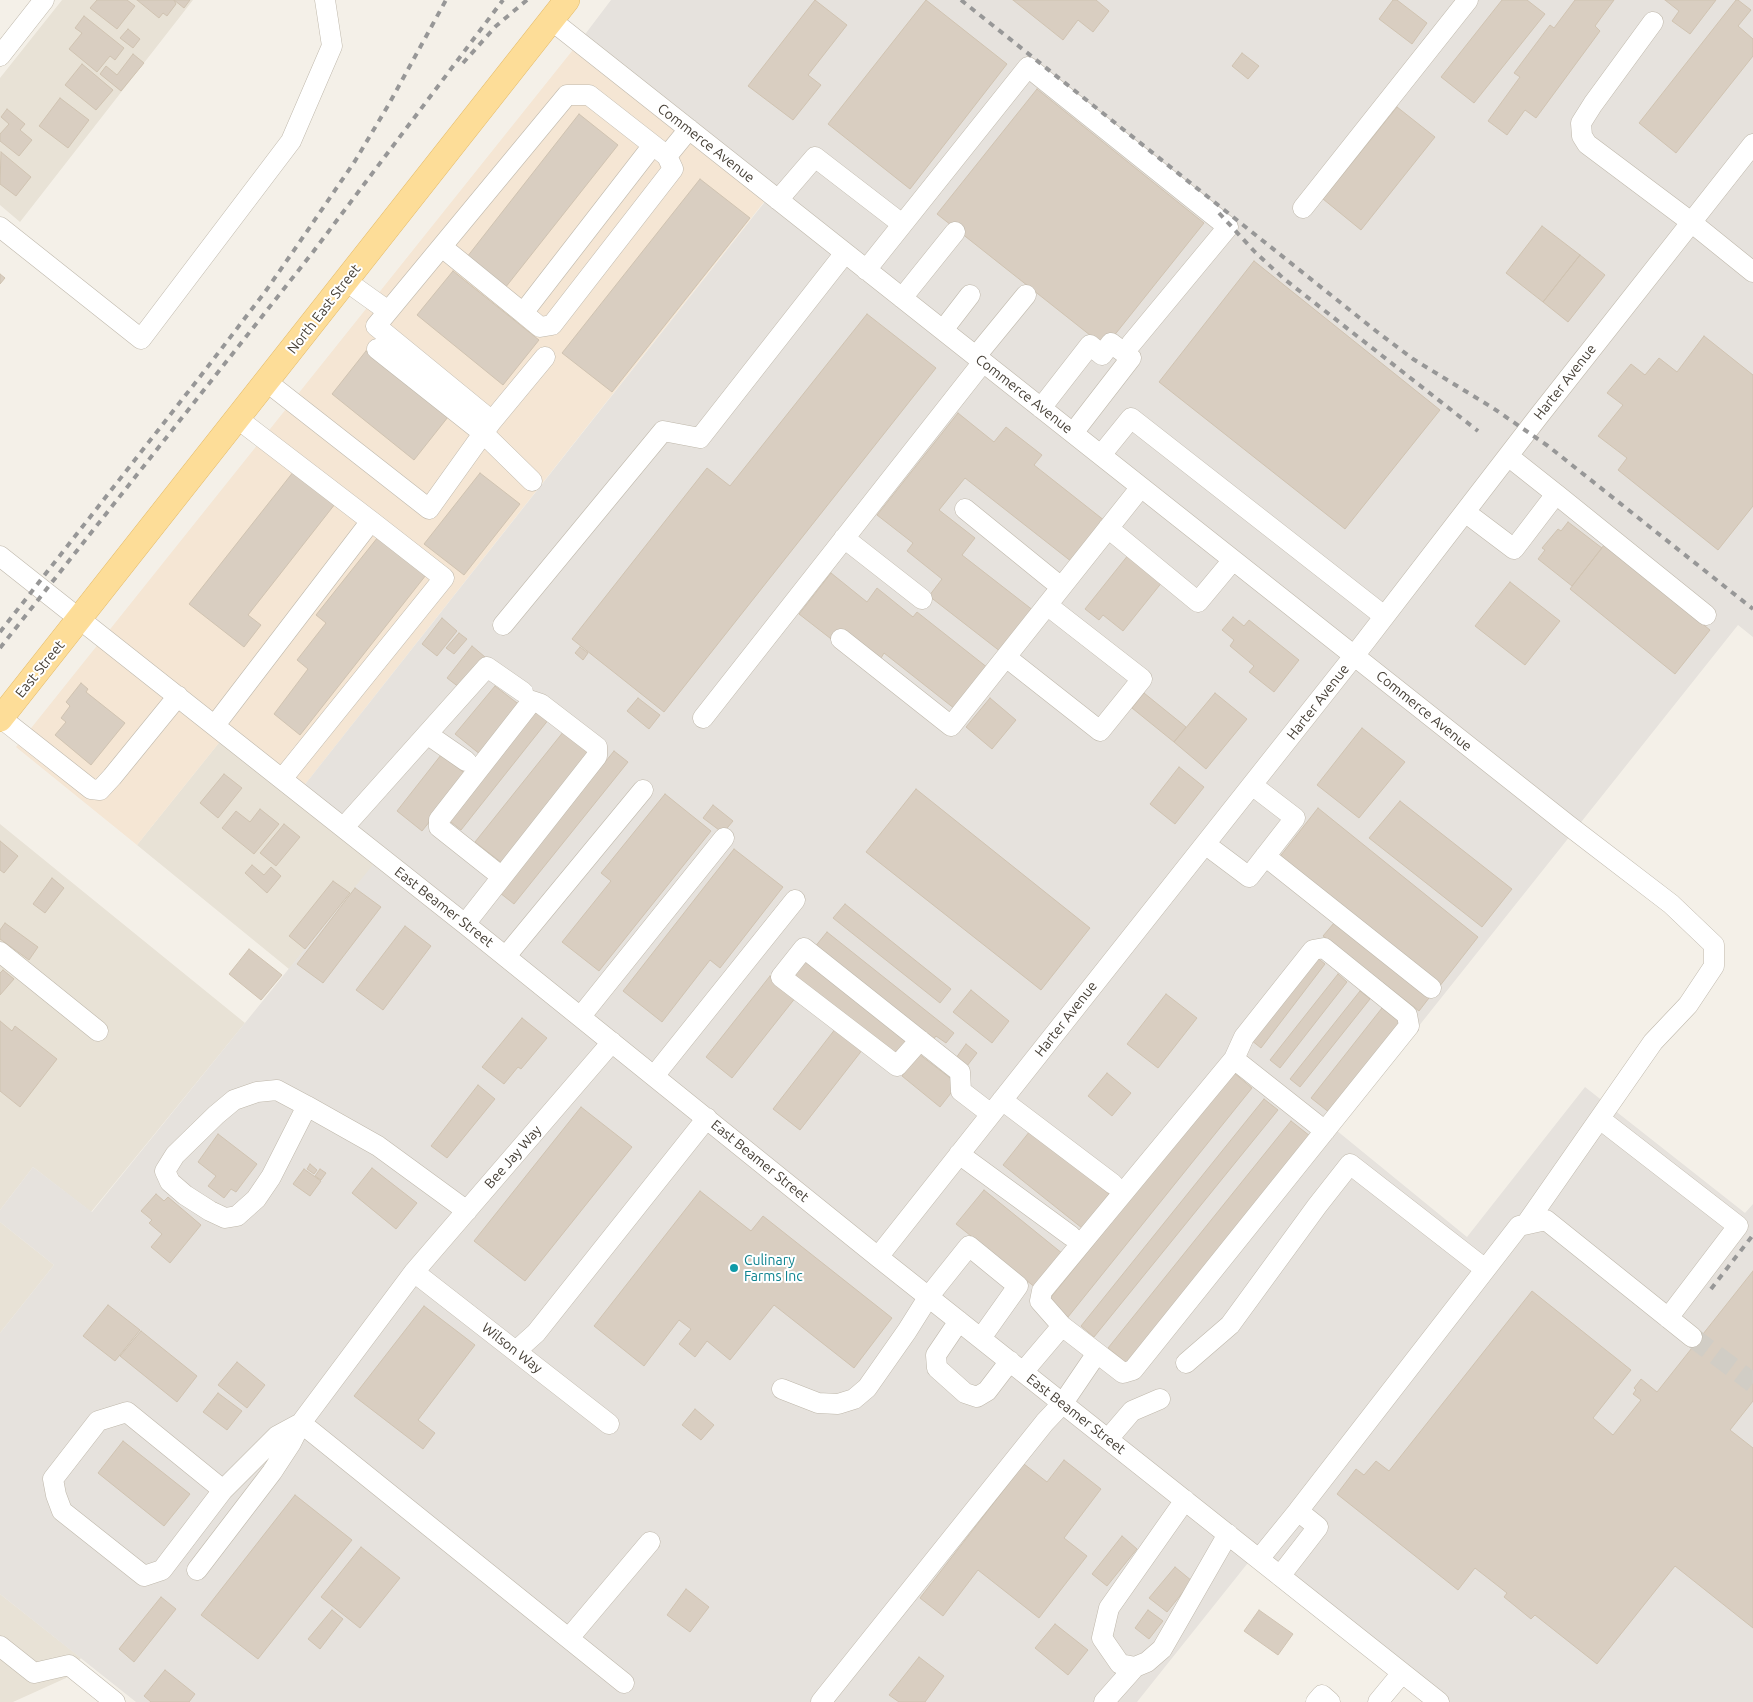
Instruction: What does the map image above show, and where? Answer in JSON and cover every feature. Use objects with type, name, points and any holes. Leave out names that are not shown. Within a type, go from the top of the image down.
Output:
[{"type":"main road","name":"North East Street","points":[[80,618],[567,0]]},
{"type":"main road","name":"East Street","points":[[0,719],[80,618]]},
{"type":"street","points":[[0,56],[44,0]]},
{"type":"street","points":[[0,227],[141,340],[292,141],[332,46],[325,0]]},
{"type":"street","points":[[1303,208],[1468,0]]},
{"type":"street","name":"Commerce Avenue","points":[[551,20],[1354,656],[1671,904],[1714,945],[1714,966],[1688,1005],[1653,1042],[1526,1224],[1519,1226],[1298,1512],[1259,1559]]},
{"type":"street","points":[[1653,22],[1593,104],[1582,123],[1582,136],[1587,144],[1691,222],[1753,272]]},
{"type":"street","points":[[866,270],[1028,67],[1228,228],[1131,344]]},
{"type":"street","points":[[442,247],[540,327],[552,325],[673,169],[660,151],[589,96],[567,95],[376,326],[488,427],[532,481]]},
{"type":"street","points":[[523,313],[660,151],[689,129]]},
{"type":"street","name":"Harter Avenue","points":[[878,1256],[1354,656],[1753,144]]},
{"type":"street","points":[[778,200],[815,157],[902,224]]},
{"type":"street","points":[[902,298],[955,232]]},
{"type":"street","points":[[504,625],[663,431],[700,438],[845,253]]},
{"type":"street","points":[[346,280],[388,311]]},
{"type":"street","points":[[943,330],[970,295]]},
{"type":"street","points":[[703,718],[844,538],[1026,295]]},
{"type":"street","points":[[1041,408],[1090,345],[1102,355],[1111,343],[1131,358],[1073,433]]},
{"type":"street","points":[[377,349],[488,427]]},
{"type":"street","points":[[267,382],[428,509],[488,427],[544,357]]},
{"type":"street","points":[[1101,455],[1131,418],[1384,616]]},
{"type":"street","points":[[238,419],[444,578],[282,779]]},
{"type":"street","points":[[1508,456],[1706,615]]},
{"type":"street","points":[[841,639],[951,726],[1141,487]]},
{"type":"street","points":[[1465,512],[1514,549],[1556,494]]},
{"type":"street","points":[[965,509],[1061,587]]},
{"type":"street","points":[[215,725],[372,521]]},
{"type":"street","points":[[1108,528],[1198,602],[1233,560]]},
{"type":"street","points":[[844,538],[922,599]]},
{"type":"street","name":"East Beamer Street","points":[[0,556],[466,924],[878,1256],[1439,1702]]},
{"type":"street","points":[[1006,657],[1100,731],[1142,679],[1047,605]]},
{"type":"street","points":[[344,828],[487,667],[523,692]]},
{"type":"street","points":[[0,719],[91,789],[100,790],[112,778],[178,696]]},
{"type":"street","points":[[466,924],[597,756],[597,747],[541,704],[532,701],[439,820],[440,827],[502,877]]},
{"type":"street","points":[[427,734],[466,760]]},
{"type":"street","points":[[1206,844],[1249,877],[1296,818],[1252,785]]},
{"type":"street","points":[[506,956],[643,790]]},
{"type":"street","points":[[581,1016],[724,838]]},
{"type":"street","points":[[1265,856],[1431,988]]},
{"type":"street","points":[[654,1076],[795,900]]},
{"type":"street","points":[[920,1040],[897,1066],[781,977],[804,948],[920,1040],[960,1072],[961,1091],[997,1107],[1114,1184]]},
{"type":"street","points":[[1324,948],[1407,1015],[1409,1026],[1133,1370],[1123,1373],[1062,1326],[1040,1301],[1042,1290],[1234,1059],[1244,1037],[1313,950],[1324,948]]},
{"type":"street","points":[[0,952],[98,1031]]},
{"type":"street","name":"Bee Jay Way","points":[[198,1570],[272,1472],[291,1443],[301,1423],[414,1272],[612,1042]]},
{"type":"street","points":[[1234,1059],[1325,1131]]},
{"type":"street","points":[[307,1106],[271,1177],[256,1200],[237,1216],[225,1218],[210,1211],[185,1195],[170,1182],[166,1171],[175,1155],[216,1115],[234,1100],[257,1092],[277,1090],[307,1106],[378,1146],[467,1211]]},
{"type":"street","points":[[516,1352],[536,1333],[707,1118]]},
{"type":"street","points":[[1600,1119],[1738,1226],[1668,1318]]},
{"type":"street","points":[[959,1154],[1071,1236]]},
{"type":"street","points":[[1186,1363],[1230,1325],[1350,1164],[1485,1269]]},
{"type":"street","points":[[1526,1224],[1546,1220],[1692,1337]]},
{"type":"street","points":[[782,1389],[818,1403],[838,1404],[854,1399],[867,1388],[907,1332],[929,1296],[969,1246],[1018,1286],[981,1338]]},
{"type":"street","name":"Wilson Way","points":[[414,1272],[609,1424]]},
{"type":"street","points":[[959,1320],[936,1355],[937,1368],[965,1393],[977,1396],[987,1391],[1062,1326]]},
{"type":"street","points":[[821,1702],[1044,1422],[1063,1403],[1097,1353]]},
{"type":"street","points":[[1108,1439],[1132,1410],[1160,1399]]},
{"type":"street","points":[[223,1490],[127,1412],[98,1421],[53,1478],[56,1495],[62,1511],[144,1576],[162,1570],[223,1490],[277,1436],[301,1423],[624,1683]]},
{"type":"street","points":[[1136,1667],[1120,1664],[1102,1638],[1109,1608],[1185,1500]]},
{"type":"street","points":[[1280,1576],[1318,1527],[1298,1512]]},
{"type":"street","points":[[1104,1702],[1136,1667],[1147,1662],[1162,1649],[1228,1534]]},
{"type":"street","points":[[569,1638],[650,1542]]},
{"type":"street","points":[[0,1646],[34,1672],[69,1665],[115,1702]]},
{"type":"street","points":[[1378,1702],[1402,1672]]},
{"type":"street","points":[[1316,1702],[1322,1695],[1330,1702]]},
{"type":"shaded area","points":[[62,0],[193,0],[20,222],[0,205],[0,78]]},
{"type":"shaded area","points":[[611,0],[1753,0],[1753,637],[1738,625],[1336,1130],[1467,1237],[1585,1087],[1745,1213],[1753,1204],[1753,1702],[1441,1702],[1255,1554],[1137,1702],[136,1702],[0,1594],[0,1333],[54,1265],[0,1222],[0,1210],[33,1167],[92,1212],[380,856],[299,792],[771,194],[580,41]]},
{"type":"shaded area","points":[[580,41],[771,193],[299,792],[226,734],[137,845],[16,747]]},
{"type":"shaded area","points":[[226,734],[381,856],[289,969],[137,845]]},
{"type":"shaded area","points":[[0,824],[245,1023],[91,1212],[33,1167],[0,1210]]},
{"type":"shaded area","points":[[0,1222],[54,1265],[0,1333]]},
{"type":"shaded area","points":[[0,1594],[81,1658],[66,1678],[13,1702],[0,1702]]},
{"type":"building","points":[[97,0],[127,0],[135,6],[117,29],[90,8]]},
{"type":"building","points":[[137,0],[174,0],[176,4],[167,16],[163,13],[159,18]]},
{"type":"building","points":[[174,0],[190,0],[184,8]]},
{"type":"building","points":[[815,0],[847,25],[808,75],[821,85],[793,120],[748,86]]},
{"type":"building","points":[[926,0],[1007,64],[910,189],[828,124]]},
{"type":"building","points":[[1013,0],[1096,0],[1109,11],[1093,32],[1078,20],[1063,40]]},
{"type":"building","points":[[1393,0],[1397,0],[1427,23],[1412,44],[1379,19]]},
{"type":"building","points":[[1502,0],[1527,0],[1545,14],[1474,103],[1441,77]]},
{"type":"building","points":[[1575,0],[1614,0],[1595,26],[1600,31],[1536,118],[1525,110],[1507,135],[1488,121],[1520,77],[1514,73],[1550,25],[1554,28]]},
{"type":"building","points":[[1665,0],[1716,0],[1690,34],[1672,21],[1679,11]]},
{"type":"building","points":[[1736,0],[1751,10],[1738,26],[1753,39],[1753,56],[1676,153],[1639,123]]},
{"type":"building","points":[[84,16],[124,48],[115,60],[110,56],[97,72],[69,49],[82,33],[75,28]]},
{"type":"building","points":[[128,29],[140,39],[133,48],[120,38]]},
{"type":"building","points":[[1242,53],[1259,66],[1248,79],[1232,66]]},
{"type":"building","points":[[133,54],[144,63],[121,91],[100,74],[106,66],[117,75]]},
{"type":"building","points":[[82,64],[113,90],[96,110],[65,85]]},
{"type":"building","points":[[1037,89],[1204,223],[1105,347],[937,214]]},
{"type":"building","points":[[60,98],[89,120],[68,148],[39,126]]},
{"type":"building","points":[[1397,107],[1435,137],[1361,230],[1323,199]]},
{"type":"building","points":[[7,109],[25,124],[20,130],[32,140],[19,156],[0,141],[0,134],[9,124],[1,117]]},
{"type":"building","points":[[579,114],[618,145],[505,288],[467,257]]},
{"type":"building","points":[[1,152],[31,177],[16,196],[0,184]]},
{"type":"building","points":[[700,179],[750,218],[612,392],[562,353]]},
{"type":"building","points":[[1542,226],[1580,255],[1543,302],[1506,273]]},
{"type":"building","points":[[1580,255],[1605,275],[1568,322],[1543,302]]},
{"type":"building","points":[[1254,261],[1440,410],[1345,529],[1159,382]]},
{"type":"building","points":[[453,271],[539,340],[503,385],[417,315]]},
{"type":"building","points":[[0,274],[5,278],[0,284]]},
{"type":"building","points":[[867,314],[936,368],[664,712],[572,639],[707,468],[730,486]]},
{"type":"building","points":[[1704,336],[1753,375],[1753,506],[1718,550],[1618,470],[1627,458],[1598,436],[1623,405],[1607,393],[1631,364],[1645,375],[1659,358],[1677,372]]},
{"type":"building","points":[[366,351],[448,417],[414,460],[332,394]]},
{"type":"building","points":[[958,413],[994,442],[1006,427],[1042,455],[1034,465],[1105,521],[1072,562],[965,478],[939,510],[975,538],[962,555],[1034,611],[1001,652],[929,596],[942,579],[907,551],[913,543],[877,515]]},
{"type":"building","points":[[294,471],[335,504],[248,615],[261,625],[244,647],[189,604]]},
{"type":"building","points":[[480,473],[520,504],[464,575],[424,544]]},
{"type":"building","points":[[1568,522],[1602,548],[1572,586],[1538,559],[1545,550],[1542,548],[1558,529],[1561,531]]},
{"type":"building","points":[[378,537],[426,575],[300,735],[274,714],[308,669],[297,660],[326,623],[316,615]]},
{"type":"building","points":[[1604,545],[1710,630],[1675,674],[1570,589]]},
{"type":"building","points":[[1129,554],[1163,581],[1123,631],[1103,615],[1099,620],[1085,609]]},
{"type":"building","points":[[831,573],[867,602],[877,588],[913,617],[917,612],[988,668],[955,709],[884,653],[881,658],[845,630],[835,642],[799,614]]},
{"type":"building","points":[[1510,582],[1560,621],[1525,665],[1475,626]]},
{"type":"building","points":[[1233,617],[1244,626],[1249,620],[1299,660],[1274,692],[1249,672],[1254,666],[1230,646],[1234,640],[1222,630]]},
{"type":"building","points":[[442,618],[457,631],[437,656],[422,644]]},
{"type":"building","points":[[459,633],[467,639],[454,654],[446,648]]},
{"type":"building","points":[[472,646],[485,657],[460,688],[447,678]]},
{"type":"building","points":[[580,647],[588,653],[583,660],[575,653]]},
{"type":"building","points":[[81,683],[88,689],[86,692],[125,723],[91,765],[55,735],[66,722],[61,718],[70,706],[66,702]]},
{"type":"building","points":[[495,686],[521,706],[481,755],[455,734]]},
{"type":"building","points":[[1144,693],[1186,727],[1174,742],[1132,708]]},
{"type":"building","points":[[1215,693],[1247,719],[1206,769],[1174,742]]},
{"type":"building","points":[[638,698],[660,715],[649,729],[627,711]]},
{"type":"building","points":[[990,698],[1016,720],[992,749],[966,727]]},
{"type":"building","points":[[535,709],[549,719],[461,830],[447,819]]},
{"type":"building","points":[[1362,728],[1405,762],[1359,818],[1317,785]]},
{"type":"building","points":[[564,731],[590,752],[502,863],[475,842]]},
{"type":"building","points":[[614,751],[628,762],[514,904],[500,893]]},
{"type":"building","points":[[441,755],[467,775],[422,831],[397,811]]},
{"type":"building","points":[[1179,767],[1204,787],[1175,824],[1150,804]]},
{"type":"building","points":[[224,774],[242,788],[218,818],[200,803]]},
{"type":"building","points":[[916,789],[1090,928],[1041,990],[866,852]]},
{"type":"building","points":[[665,794],[711,831],[599,971],[562,942],[611,881],[601,873]]},
{"type":"building","points":[[1400,801],[1512,889],[1482,927],[1369,838]]},
{"type":"building","points":[[713,805],[733,821],[723,833],[703,818]]},
{"type":"building","points":[[1318,808],[1478,937],[1439,987],[1278,859]]},
{"type":"building","points":[[260,809],[279,824],[254,854],[222,828],[236,811],[250,822]]},
{"type":"building","points":[[284,824],[300,837],[276,866],[260,853]]},
{"type":"building","points":[[0,841],[18,856],[4,873],[0,870]]},
{"type":"building","points":[[734,849],[783,887],[720,968],[710,960],[662,1022],[623,991]]},
{"type":"building","points":[[252,865],[264,875],[271,867],[281,876],[267,893],[245,873]]},
{"type":"building","points":[[52,878],[64,888],[45,913],[33,904]]},
{"type":"building","points":[[333,881],[350,893],[305,949],[289,936]]},
{"type":"building","points":[[355,888],[381,907],[323,983],[297,964]]},
{"type":"building","points":[[845,904],[951,989],[940,1003],[833,918]]},
{"type":"building","points":[[5,923],[38,947],[29,960],[0,939],[0,930]]},
{"type":"building","points":[[1334,923],[1429,998],[1419,1011],[1323,936]]},
{"type":"building","points":[[405,926],[431,946],[383,1010],[356,990]]},
{"type":"building","points":[[827,932],[954,1033],[946,1043],[936,1036],[932,1041],[814,948]]},
{"type":"building","points":[[249,949],[282,975],[261,1000],[229,974]]},
{"type":"building","points":[[1315,956],[1325,964],[1261,1048],[1251,1040]]},
{"type":"building","points":[[802,957],[908,1042],[896,1057],[790,973]]},
{"type":"building","points":[[3,970],[14,979],[0,995],[0,973]]},
{"type":"building","points":[[1338,974],[1347,982],[1280,1068],[1270,1060]]},
{"type":"building","points":[[770,976],[796,997],[732,1078],[706,1057]]},
{"type":"building","points":[[971,990],[1009,1021],[992,1043],[953,1012]]},
{"type":"building","points":[[1360,991],[1370,999],[1300,1087],[1290,1079]]},
{"type":"building","points":[[1166,994],[1197,1018],[1158,1068],[1127,1044]]},
{"type":"building","points":[[1382,1008],[1401,1023],[1330,1113],[1311,1098]]},
{"type":"building","points":[[522,1018],[547,1038],[521,1069],[518,1067],[504,1084],[482,1067]]},
{"type":"building","points":[[0,1021],[12,1031],[15,1026],[57,1059],[20,1107],[0,1091]]},
{"type":"building","points":[[836,1028],[863,1049],[800,1130],[773,1109]]},
{"type":"building","points":[[966,1044],[977,1053],[967,1066],[956,1058]]},
{"type":"building","points":[[919,1054],[958,1084],[940,1107],[902,1076]]},
{"type":"building","points":[[1233,1072],[1252,1088],[1068,1317],[1048,1301]]},
{"type":"building","points":[[1107,1073],[1131,1093],[1112,1116],[1088,1096]]},
{"type":"building","points":[[478,1085],[495,1099],[447,1158],[431,1146]]},
{"type":"building","points":[[1264,1099],[1278,1110],[1094,1337],[1081,1326]]},
{"type":"building","points":[[581,1107],[632,1147],[525,1281],[474,1241]]},
{"type":"building","points":[[1291,1121],[1310,1136],[1128,1364],[1108,1348]]},
{"type":"building","points":[[1030,1131],[1109,1194],[1082,1228],[1003,1165]]},
{"type":"building","points":[[218,1134],[257,1164],[236,1192],[231,1189],[224,1198],[208,1186],[216,1176],[198,1162]]},
{"type":"building","points":[[310,1164],[317,1170],[314,1174],[307,1169]]},
{"type":"building","points":[[372,1168],[417,1203],[396,1229],[352,1193]]},
{"type":"building","points":[[304,1169],[321,1181],[310,1196],[293,1184]]},
{"type":"building","points":[[320,1169],[326,1173],[321,1180],[315,1176]]},
{"type":"building","points":[[984,1190],[1063,1254],[1036,1288],[956,1224]]},
{"type":"building","name":"Culinary Farms Inc","points":[[700,1191],[751,1231],[763,1216],[892,1318],[854,1368],[774,1305],[730,1360],[707,1341],[695,1357],[679,1344],[691,1329],[679,1320],[644,1366],[594,1326]]},
{"type":"building","points":[[156,1194],[164,1201],[168,1197],[201,1225],[170,1263],[151,1247],[162,1234],[149,1223],[152,1220],[141,1211]]},
{"type":"building","points":[[1753,1271],[1753,1401],[1730,1430],[1753,1448],[1753,1628],[1675,1566],[1597,1664],[1535,1615],[1531,1619],[1504,1597],[1507,1593],[1475,1568],[1458,1590],[1337,1494],[1356,1469],[1364,1475],[1376,1461],[1389,1471],[1532,1291],[1631,1370],[1593,1418],[1613,1435],[1641,1400],[1633,1394],[1636,1390],[1634,1388],[1641,1379],[1657,1392]]},
{"type":"building","points":[[108,1305],[140,1330],[115,1361],[83,1336]]},
{"type":"building","points":[[424,1306],[475,1345],[418,1420],[435,1433],[423,1449],[354,1396]]},
{"type":"building","points":[[141,1331],[197,1376],[177,1402],[120,1356]]},
{"type":"building","points":[[237,1362],[265,1385],[247,1408],[218,1385]]},
{"type":"building","points":[[218,1393],[242,1411],[227,1430],[203,1412]]},
{"type":"building","points":[[695,1409],[714,1425],[701,1440],[682,1425]]},
{"type":"building","points":[[123,1441],[190,1494],[164,1526],[98,1473]]},
{"type":"building","points":[[1064,1460],[1101,1489],[1064,1538],[1087,1556],[1039,1618],[978,1570],[943,1616],[920,1598],[1024,1464],[1047,1482]]},
{"type":"building","points":[[295,1495],[352,1540],[258,1659],[201,1615]]},
{"type":"building","points":[[1122,1536],[1137,1549],[1107,1586],[1092,1574]]},
{"type":"building","points":[[361,1547],[400,1578],[360,1628],[321,1597]]},
{"type":"building","points":[[1175,1567],[1192,1581],[1167,1612],[1149,1598]]},
{"type":"building","points":[[686,1589],[709,1607],[690,1632],[667,1615]]},
{"type":"building","points":[[161,1597],[176,1609],[134,1662],[119,1649]]},
{"type":"building","points":[[332,1610],[343,1619],[320,1649],[308,1639]]},
{"type":"building","points":[[1148,1610],[1163,1621],[1149,1639],[1135,1628]]},
{"type":"building","points":[[1259,1610],[1293,1634],[1278,1655],[1244,1631]]},
{"type":"building","points":[[1055,1624],[1088,1650],[1068,1675],[1035,1648]]},
{"type":"building","points":[[919,1657],[944,1676],[925,1702],[899,1702],[889,1695]]},
{"type":"building","points":[[165,1670],[195,1694],[189,1702],[151,1702],[144,1696]]},
{"type":"tunnel","points":[[1692,1337],[1753,1383]]},
{"type":"railway","points":[[0,632],[265,292],[355,161],[389,104],[446,0]]},
{"type":"railway","points":[[0,648],[313,252],[503,0]]},
{"type":"railway","points":[[463,63],[496,26],[527,0]]},
{"type":"railway","points":[[961,0],[1376,331],[1413,359],[1493,408],[1548,446],[1753,609]]},
{"type":"railway","points":[[1219,213],[1255,252],[1283,278],[1478,431]]},
{"type":"railway","points":[[1711,1289],[1753,1235]]},
{"type":"place","name":"Culinary Farms Inc","points":[[734,1268]]}]
